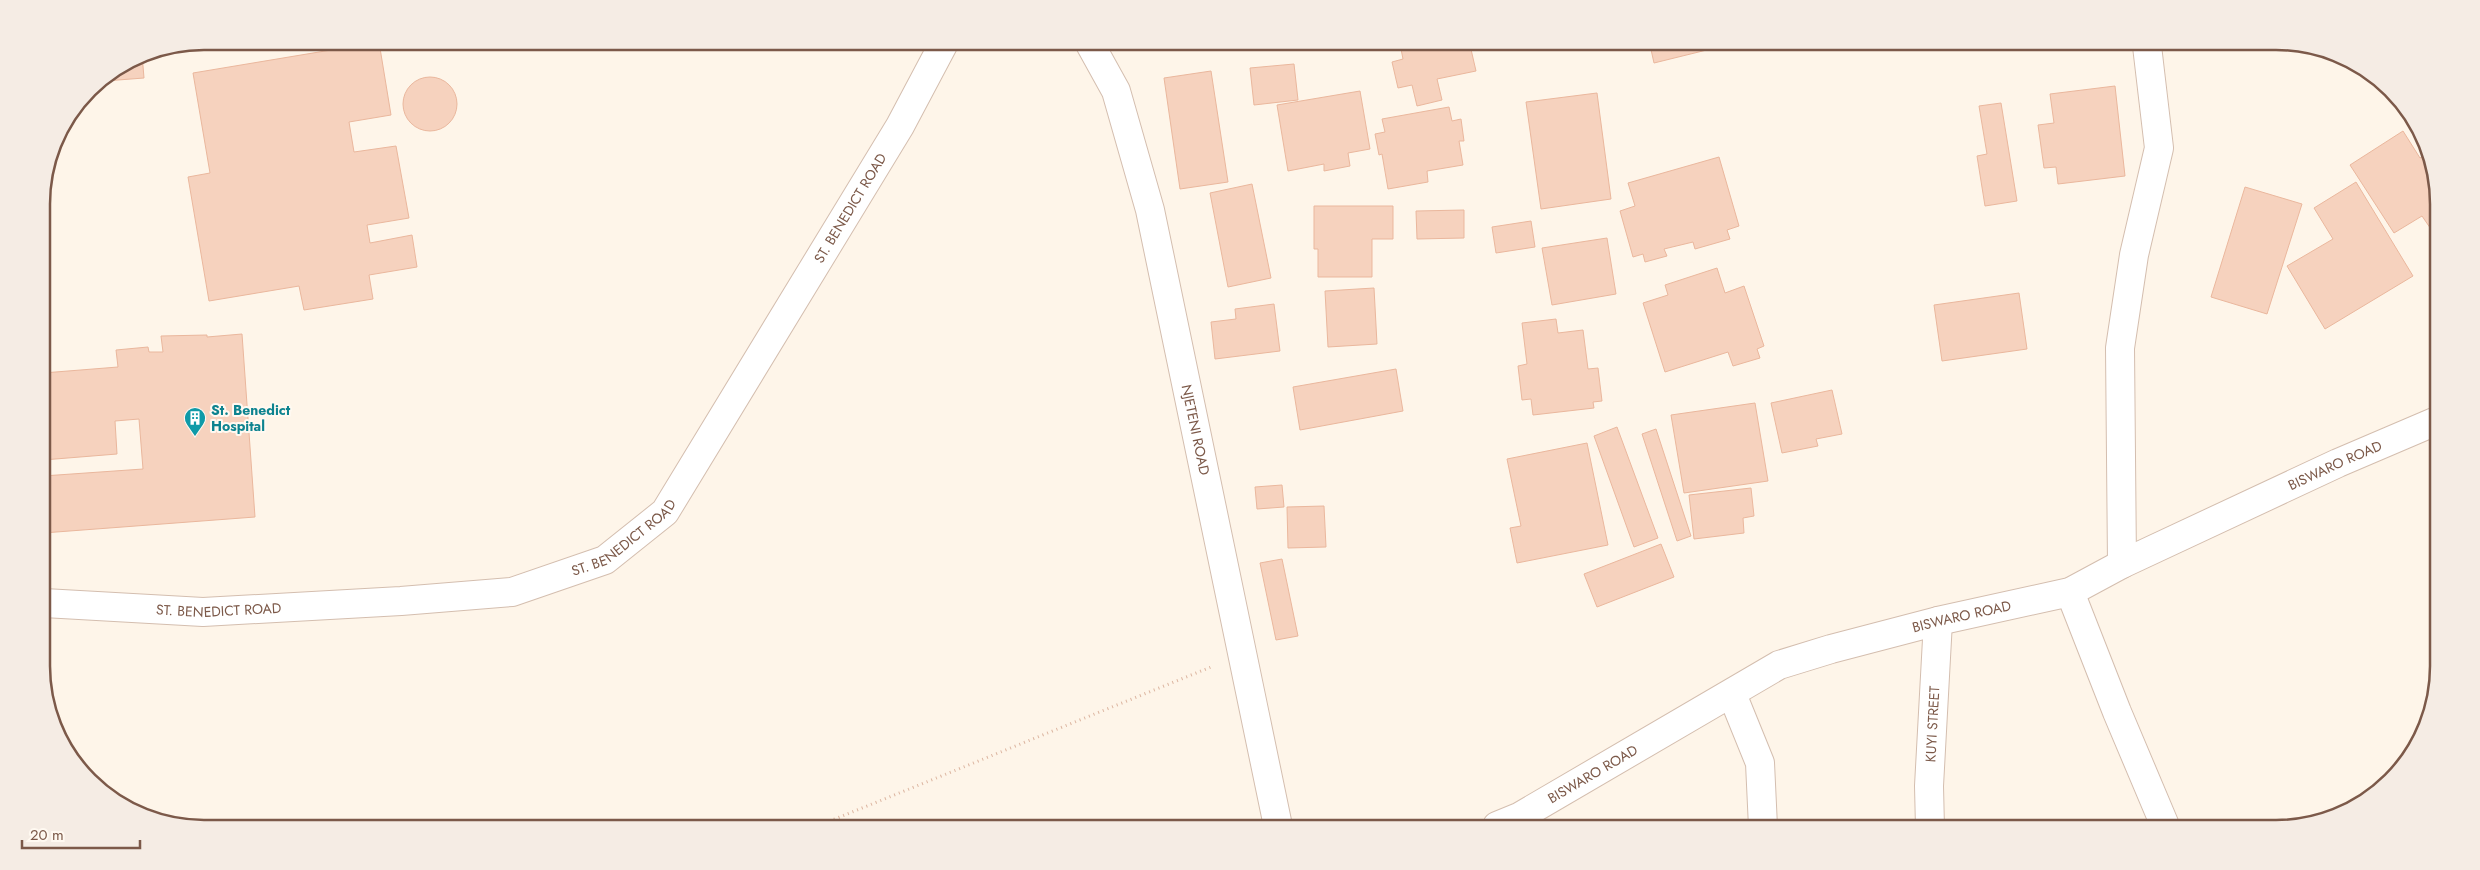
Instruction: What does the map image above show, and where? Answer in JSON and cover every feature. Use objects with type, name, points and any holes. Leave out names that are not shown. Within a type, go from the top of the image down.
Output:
[{"type":"street","name":"ST. BENEDICT ROAD","points":[[50,603],[203,612],[401,601],[512,592],[605,560],[666,512],[900,126],[940,50]]},
{"type":"street","name":"NJETENI ROAD","points":[[1093,50],[1116,91],[1150,210],[1277,820]]},
{"type":"street","points":[[2122,564],[2120,348],[2134,255],[2160,148],[2148,50]]},
{"type":"street","name":"BISWARO ROAD","points":[[1512,820],[1779,665],[1831,649],[1938,621],[2070,592],[2122,564],[2338,463],[2430,424]]},
{"type":"street","points":[[2070,592],[2117,712],[2163,820]]},
{"type":"street","name":"KUYI STREET","points":[[1930,820],[1929,786],[1938,621]]},
{"type":"street","points":[[1732,694],[1760,762],[1763,820]]},
{"type":"path","points":[[832,820],[1242,654]]},
{"type":"building","points":[[331,50],[380,50],[391,115],[349,122],[354,152],[396,146],[409,218],[367,225],[370,243],[412,235],[417,267],[369,275],[373,299],[304,310],[299,286],[209,301],[188,177],[210,173],[193,73]]},
{"type":"building","points":[[1401,50],[1471,50],[1476,71],[1437,79],[1442,100],[1417,106],[1412,85],[1398,88],[1392,62],[1403,59]]},
{"type":"building","points":[[1651,50],[1707,50],[1654,63]]},
{"type":"building","points":[[143,63],[144,78],[112,80]]},
{"type":"building","points":[[1294,64],[1298,100],[1254,105],[1250,68]]},
{"type":"building","points":[[1211,71],[1228,182],[1180,189],[1164,78]]},
{"type":"building","points":[[430,77],[440,79],[449,85],[455,94],[457,104],[455,114],[449,123],[440,129],[430,131],[420,129],[411,123],[405,114],[403,104],[405,94],[411,85],[420,79]]},
{"type":"building","points":[[2115,86],[2125,176],[2058,184],[2056,167],[2044,168],[2038,125],[2054,123],[2050,94]]},
{"type":"building","points":[[1360,91],[1370,149],[1348,153],[1350,166],[1324,171],[1324,164],[1288,171],[1277,105]]},
{"type":"building","points":[[1597,93],[1611,199],[1541,209],[1526,102]]},
{"type":"building","points":[[2001,103],[2017,201],[1985,206],[1977,156],[1987,154],[1979,106]]},
{"type":"building","points":[[1449,107],[1452,121],[1461,119],[1464,141],[1459,141],[1463,165],[1427,171],[1428,182],[1388,189],[1382,154],[1379,155],[1375,134],[1385,132],[1382,119]]},
{"type":"building","points":[[2403,131],[2420,158],[2423,156],[2429,184],[2430,228],[2422,216],[2394,233],[2350,165]]},
{"type":"building","points":[[1719,157],[1739,226],[1727,230],[1730,239],[1695,249],[1693,242],[1664,249],[1667,256],[1645,262],[1643,254],[1633,257],[1620,211],[1635,206],[1628,183]]},
{"type":"building","points":[[2356,182],[2413,276],[2325,329],[2287,266],[2333,239],[2314,208]]},
{"type":"building","points":[[1252,184],[1271,278],[1228,287],[1210,193]]},
{"type":"building","points":[[2245,187],[2302,204],[2267,314],[2211,297]]},
{"type":"building","points":[[1314,206],[1393,206],[1393,239],[1372,239],[1372,277],[1318,277],[1318,249],[1314,249]]},
{"type":"building","points":[[1464,210],[1464,238],[1417,239],[1416,211]]},
{"type":"building","points":[[1531,221],[1535,247],[1496,253],[1492,227]]},
{"type":"building","points":[[1607,238],[1616,294],[1552,305],[1542,248]]},
{"type":"building","points":[[1717,268],[1725,293],[1744,286],[1764,346],[1757,349],[1760,358],[1733,366],[1728,352],[1665,372],[1643,303],[1668,295],[1665,285]]},
{"type":"building","points":[[1374,288],[1377,344],[1328,347],[1325,291]]},
{"type":"building","points":[[2019,293],[2027,349],[1942,361],[1934,305]]},
{"type":"building","points":[[1274,304],[1280,351],[1215,359],[1211,322],[1236,319],[1235,309]]},
{"type":"building","points":[[1556,319],[1558,333],[1583,330],[1588,369],[1598,368],[1602,401],[1593,402],[1594,408],[1533,415],[1531,399],[1522,400],[1518,366],[1527,364],[1522,323]]},
{"type":"building","name":"St. Benedict Hospital","points":[[242,334],[255,517],[50,532],[50,476],[143,469],[139,419],[115,421],[117,454],[50,459],[50,372],[118,367],[116,350],[148,347],[149,352],[163,352],[161,336],[207,335],[207,337]]},
{"type":"building","points":[[1396,369],[1403,411],[1300,430],[1293,387]]},
{"type":"building","points":[[1832,390],[1842,434],[1816,439],[1818,446],[1782,453],[1771,403]]},
{"type":"building","points":[[1755,403],[1768,481],[1684,493],[1671,415]]},
{"type":"building","points":[[1617,427],[1658,538],[1634,547],[1594,436]]},
{"type":"building","points":[[1656,429],[1691,536],[1677,541],[1642,434]]},
{"type":"building","points":[[1587,443],[1608,545],[1517,563],[1510,528],[1521,526],[1507,459]]},
{"type":"building","points":[[1282,485],[1284,507],[1257,509],[1255,487]]},
{"type":"building","points":[[1751,488],[1754,516],[1743,518],[1744,533],[1694,539],[1689,495]]},
{"type":"building","points":[[1324,506],[1326,547],[1288,548],[1287,507]]},
{"type":"building","points":[[1661,544],[1674,577],[1597,607],[1584,574]]},
{"type":"building","points":[[1282,559],[1298,636],[1276,640],[1260,563]]},
{"type":"place","name":"St. Benedict Hospital","points":[[195,437]]}]
